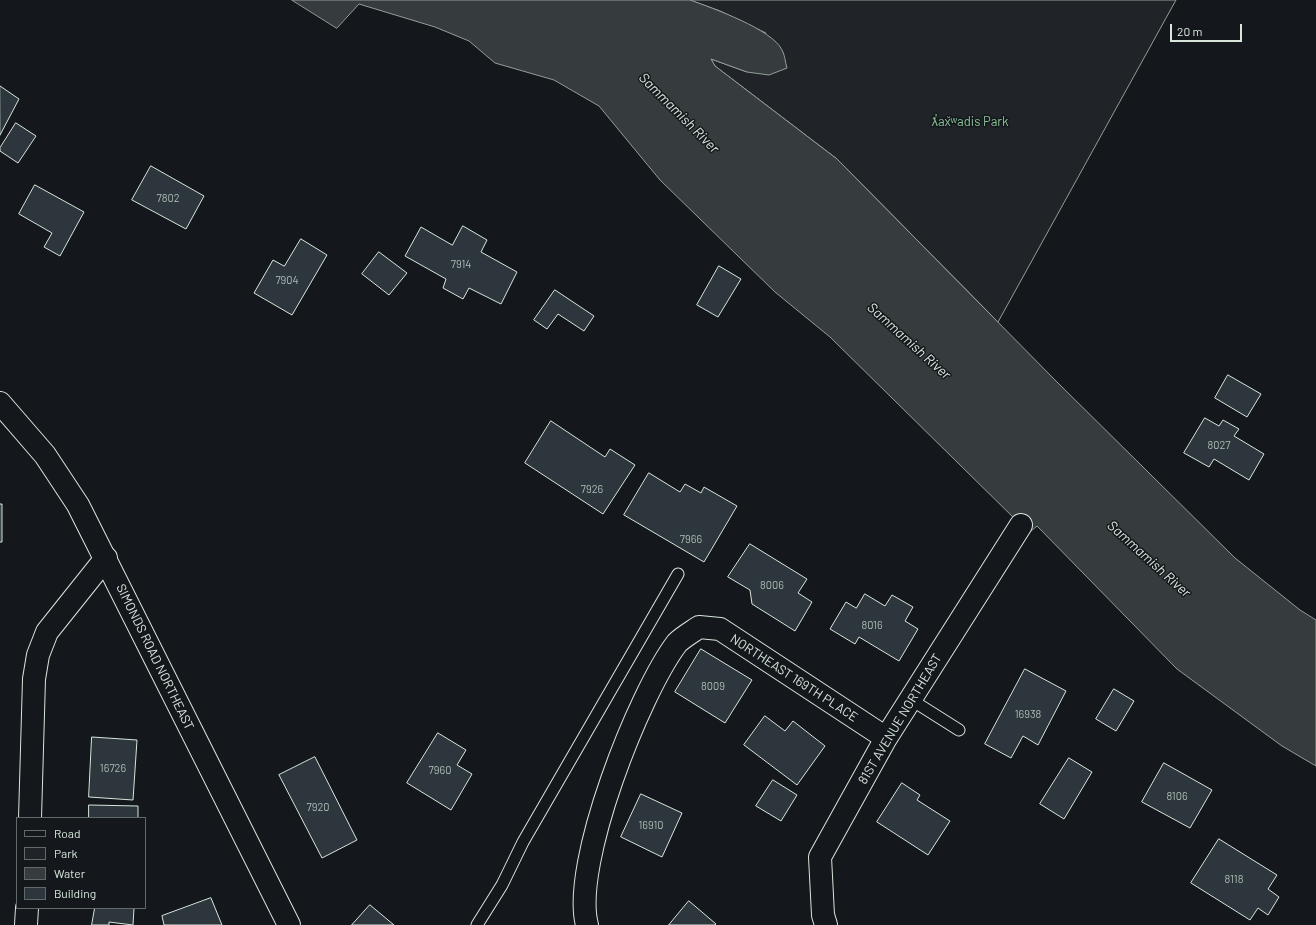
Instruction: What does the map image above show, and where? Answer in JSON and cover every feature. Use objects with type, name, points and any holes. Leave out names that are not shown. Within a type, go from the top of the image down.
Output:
[{"type":"street","name":"SIMONDS ROAD NORTHEAST","points":[[0,403],[45,455],[78,505],[106,558],[289,925]]},
{"type":"street","name":"81ST AVENUE NORTHEAST","points":[[826,925],[823,915],[820,857],[886,738],[1021,525]]},
{"type":"street","points":[[30,817],[34,679],[38,655],[47,632],[106,558]]},
{"type":"street","name":"NORTHEAST 169TH PLACE","points":[[587,925],[584,913],[590,860],[613,774],[656,675],[679,642],[699,627],[720,629],[886,738]]},
{"type":"street","points":[[26,925],[27,909]]},
{"type":"lane","points":[[477,925],[502,885],[526,835],[678,574]]},
{"type":"lane","points":[[910,699],[959,730]]},
{"type":"green space","name":"ƛ̕ax̌ʷadis Park","points":[[690,0],[1176,0],[998,322],[837,159],[715,66],[711,59],[747,72],[766,33],[720,11]]},
{"type":"water","name":"Sammamish River","points":[[292,0],[690,0],[740,20],[766,34],[776,42],[782,50],[787,68],[769,75],[747,72],[711,59],[715,66],[837,159],[1057,382],[1235,558],[1300,610],[1316,620],[1316,766],[1282,746],[1177,669],[1037,526],[1031,531],[1021,525],[830,337],[775,292],[660,180],[599,106],[554,80],[495,63],[469,41],[435,27],[359,4],[337,28]]},
{"type":"building","points":[[0,86],[19,99],[0,135]]},
{"type":"building","points":[[16,123],[36,136],[18,163],[0,151],[0,148]]},
{"type":"building","points":[[151,166],[204,196],[186,229],[132,200]]},
{"type":"building","points":[[35,185],[84,212],[60,256],[44,247],[52,233],[19,214]]},
{"type":"building","points":[[463,226],[487,240],[481,252],[517,272],[501,304],[469,288],[463,299],[443,288],[446,279],[405,256],[421,227],[452,245]]},
{"type":"building","points":[[301,239],[327,255],[292,315],[254,293],[273,260],[284,266]]},
{"type":"building","points":[[379,252],[407,273],[389,295],[362,274]]},
{"type":"building","points":[[719,266],[741,279],[718,317],[697,305]]},
{"type":"building","points":[[555,290],[594,316],[584,331],[558,314],[547,329],[534,320]]},
{"type":"building","points":[[1228,375],[1261,394],[1247,417],[1215,398]]},
{"type":"building","points":[[1205,418],[1219,426],[1223,420],[1239,429],[1234,436],[1264,454],[1249,480],[1214,459],[1209,467],[1184,453]]},
{"type":"building","points":[[551,421],[605,457],[610,449],[635,465],[603,514],[525,463]]},
{"type":"building","points":[[649,473],[680,492],[685,484],[701,493],[704,487],[737,506],[704,562],[624,515]]},
{"type":"building","points":[[0,504],[2,504],[2,542],[0,542]]},
{"type":"building","points":[[750,544],[807,579],[798,593],[812,602],[795,631],[752,604],[750,590],[728,577]]},
{"type":"building","points":[[865,594],[885,606],[892,595],[913,607],[905,621],[918,629],[899,661],[859,637],[855,644],[830,629],[846,602],[856,608]]},
{"type":"building","points":[[701,649],[752,680],[725,723],[675,692]]},
{"type":"building","points":[[1025,669],[1066,691],[1038,745],[1023,736],[1011,758],[985,744]]},
{"type":"building","points":[[1114,689],[1134,701],[1116,731],[1096,719]]},
{"type":"building","points":[[765,716],[785,731],[793,721],[825,746],[797,785],[744,745]]},
{"type":"building","points":[[438,733],[466,750],[457,765],[472,774],[451,810],[407,783]]},
{"type":"building","points":[[92,737],[137,740],[133,800],[89,797]]},
{"type":"building","points":[[315,757],[357,840],[322,858],[279,775]]},
{"type":"building","points":[[1069,758],[1092,772],[1064,819],[1040,804]]},
{"type":"building","points":[[1164,763],[1212,790],[1190,828],[1142,802]]},
{"type":"building","points":[[773,780],[797,795],[781,821],[756,806]]},
{"type":"building","points":[[902,783],[920,795],[917,800],[950,821],[928,855],[877,822]]},
{"type":"building","points":[[641,794],[682,813],[662,857],[621,837]]},
{"type":"building","points":[[89,805],[138,806],[138,817],[89,817]]},
{"type":"building","points":[[1219,839],[1277,875],[1268,889],[1279,897],[1268,915],[1258,908],[1250,920],[1191,883]]},
{"type":"building","points":[[211,898],[222,925],[164,925],[162,916]]},
{"type":"building","points":[[689,901],[716,924],[669,925]]},
{"type":"building","points":[[370,905],[394,925],[352,925]]},
{"type":"building","points":[[95,909],[134,909],[133,925],[109,922],[109,925],[92,925]]}]
